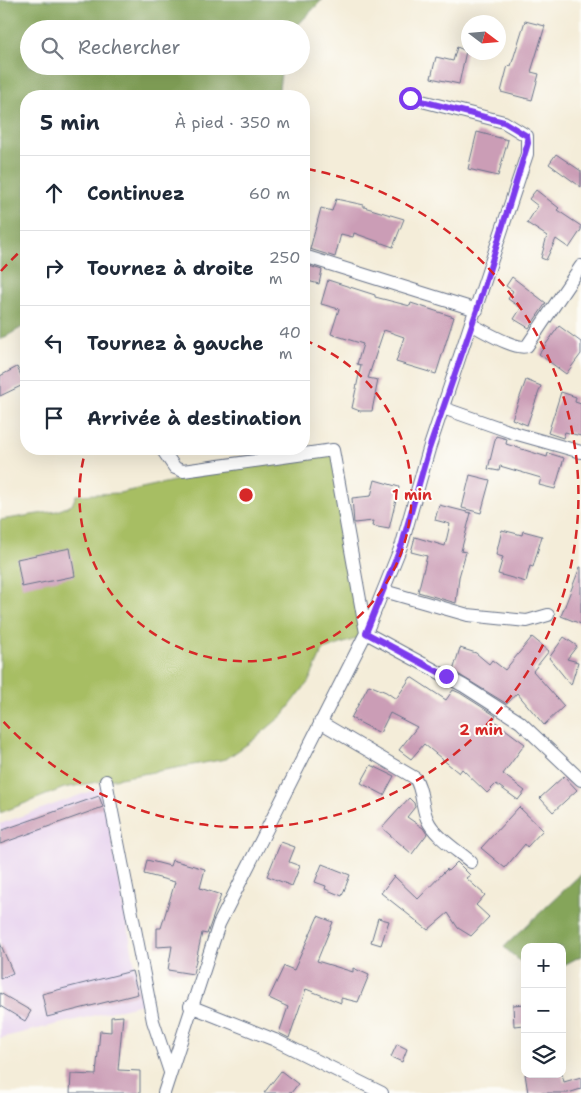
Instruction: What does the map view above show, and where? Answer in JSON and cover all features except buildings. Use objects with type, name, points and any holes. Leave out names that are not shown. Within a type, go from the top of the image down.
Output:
[{"type":"street","points":[[164,1093],[190,1006],[219,924],[366,633],[384,591],[402,544],[443,408],[477,310],[527,154],[527,136],[504,122],[410,98]]},
{"type":"street","points":[[310,258],[477,310]]},
{"type":"street","points":[[472,325],[514,346],[523,348],[527,346],[581,266]]},
{"type":"street","points":[[443,408],[514,433],[581,452]]},
{"type":"street","points":[[310,452],[328,449],[334,451],[354,575],[366,633],[464,686],[520,722],[581,780]]},
{"type":"street","points":[[166,455],[175,468],[183,472],[290,455]]},
{"type":"street","points":[[384,591],[468,615],[527,621],[548,615]]},
{"type":"street","points":[[320,722],[416,778],[420,785],[427,821],[436,833],[471,862]]},
{"type":"street","points":[[106,782],[153,1021],[170,1072]]},
{"type":"street","points":[[190,1006],[275,1040],[382,1093]]},
{"type":"shaded area","points":[[102,787],[142,1004],[0,1038],[0,824]]},
{"type":"green space","points":[[0,0],[322,0],[303,20],[20,20],[20,75],[281,75],[279,90],[20,90],[20,328],[0,340]]},
{"type":"green space","points":[[339,451],[362,637],[323,650],[309,681],[283,715],[252,741],[226,759],[64,788],[0,813],[0,520],[57,511],[72,505],[76,495],[119,493],[260,462]]},
{"type":"green space","points":[[581,874],[581,956],[566,964],[566,943],[521,943],[521,962],[504,947]]},
{"type":"route","points":[[410,98],[504,122],[517,128],[527,136],[528,143],[527,154],[477,310],[429,449],[402,544],[366,633],[446,676]]}]
